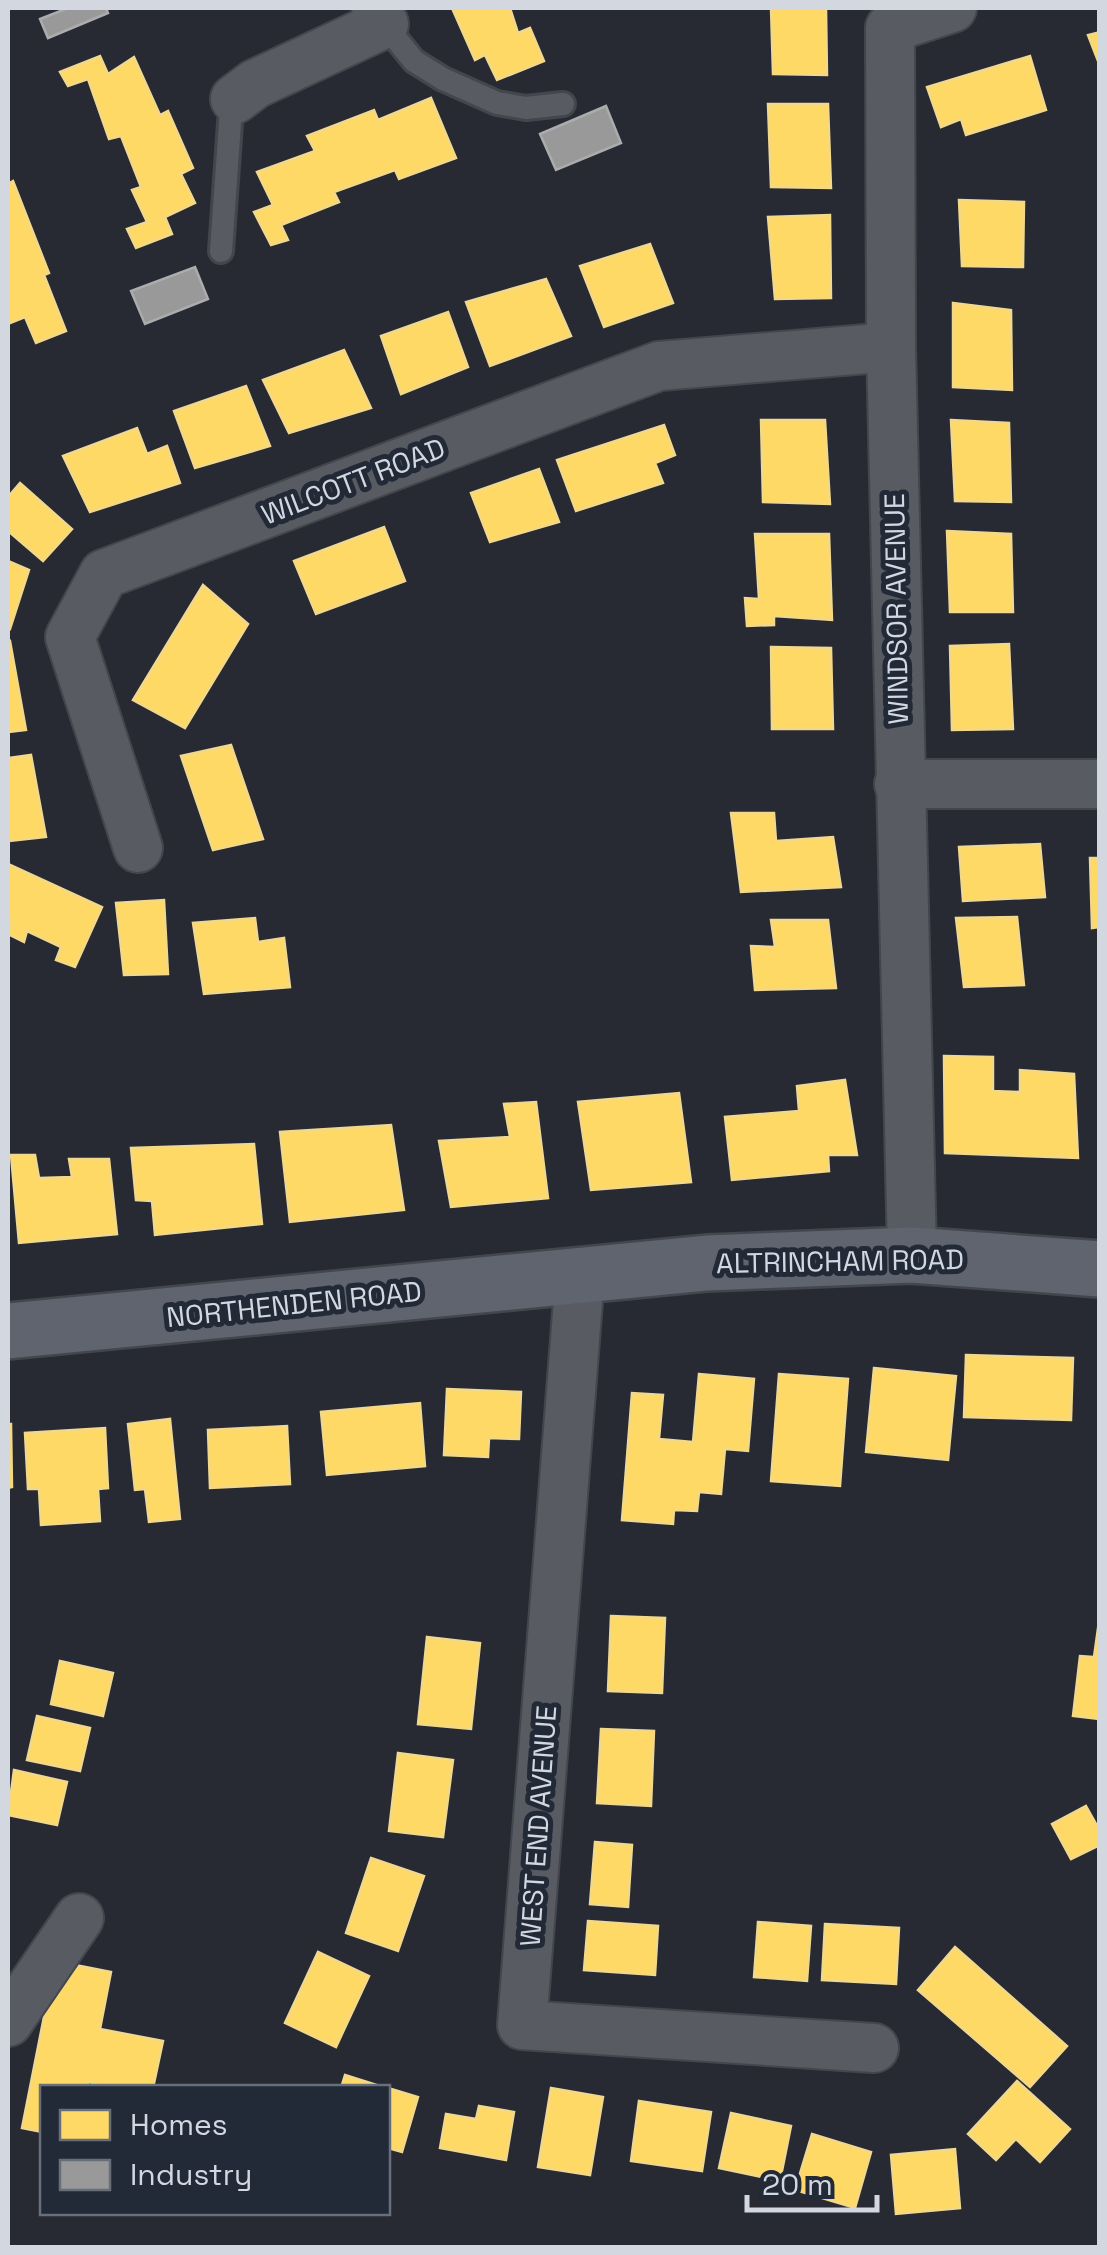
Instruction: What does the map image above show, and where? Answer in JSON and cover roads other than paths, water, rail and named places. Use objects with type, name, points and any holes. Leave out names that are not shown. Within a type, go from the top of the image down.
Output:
[{"type":"main road","name":"ALTRINCHAM ROAD","points":[[580,1275],[796,1257],[912,1255],[1100,1269]]},
{"type":"main road","name":"NORTHENDEN ROAD","points":[[8,1331],[580,1275]]},
{"type":"street","name":"WINDSOR AVENUE","points":[[912,1255],[891,347],[890,28],[952,8]]},
{"type":"street","points":[[235,99],[255,84],[380,16]]},
{"type":"street","name":"WILCOTT ROAD","points":[[138,848],[70,638],[104,574],[659,366],[891,347]]},
{"type":"street","points":[[899,784],[1100,784]]},
{"type":"street","name":"WEST END AVENUE","points":[[580,1275],[522,2025],[874,2048]]},
{"type":"street","points":[[8,2022],[78,1918]]},
{"type":"lane","points":[[380,16],[414,61],[443,79],[497,103],[526,108],[563,104]]},
{"type":"lane","points":[[221,251],[231,109],[235,99]]}]
